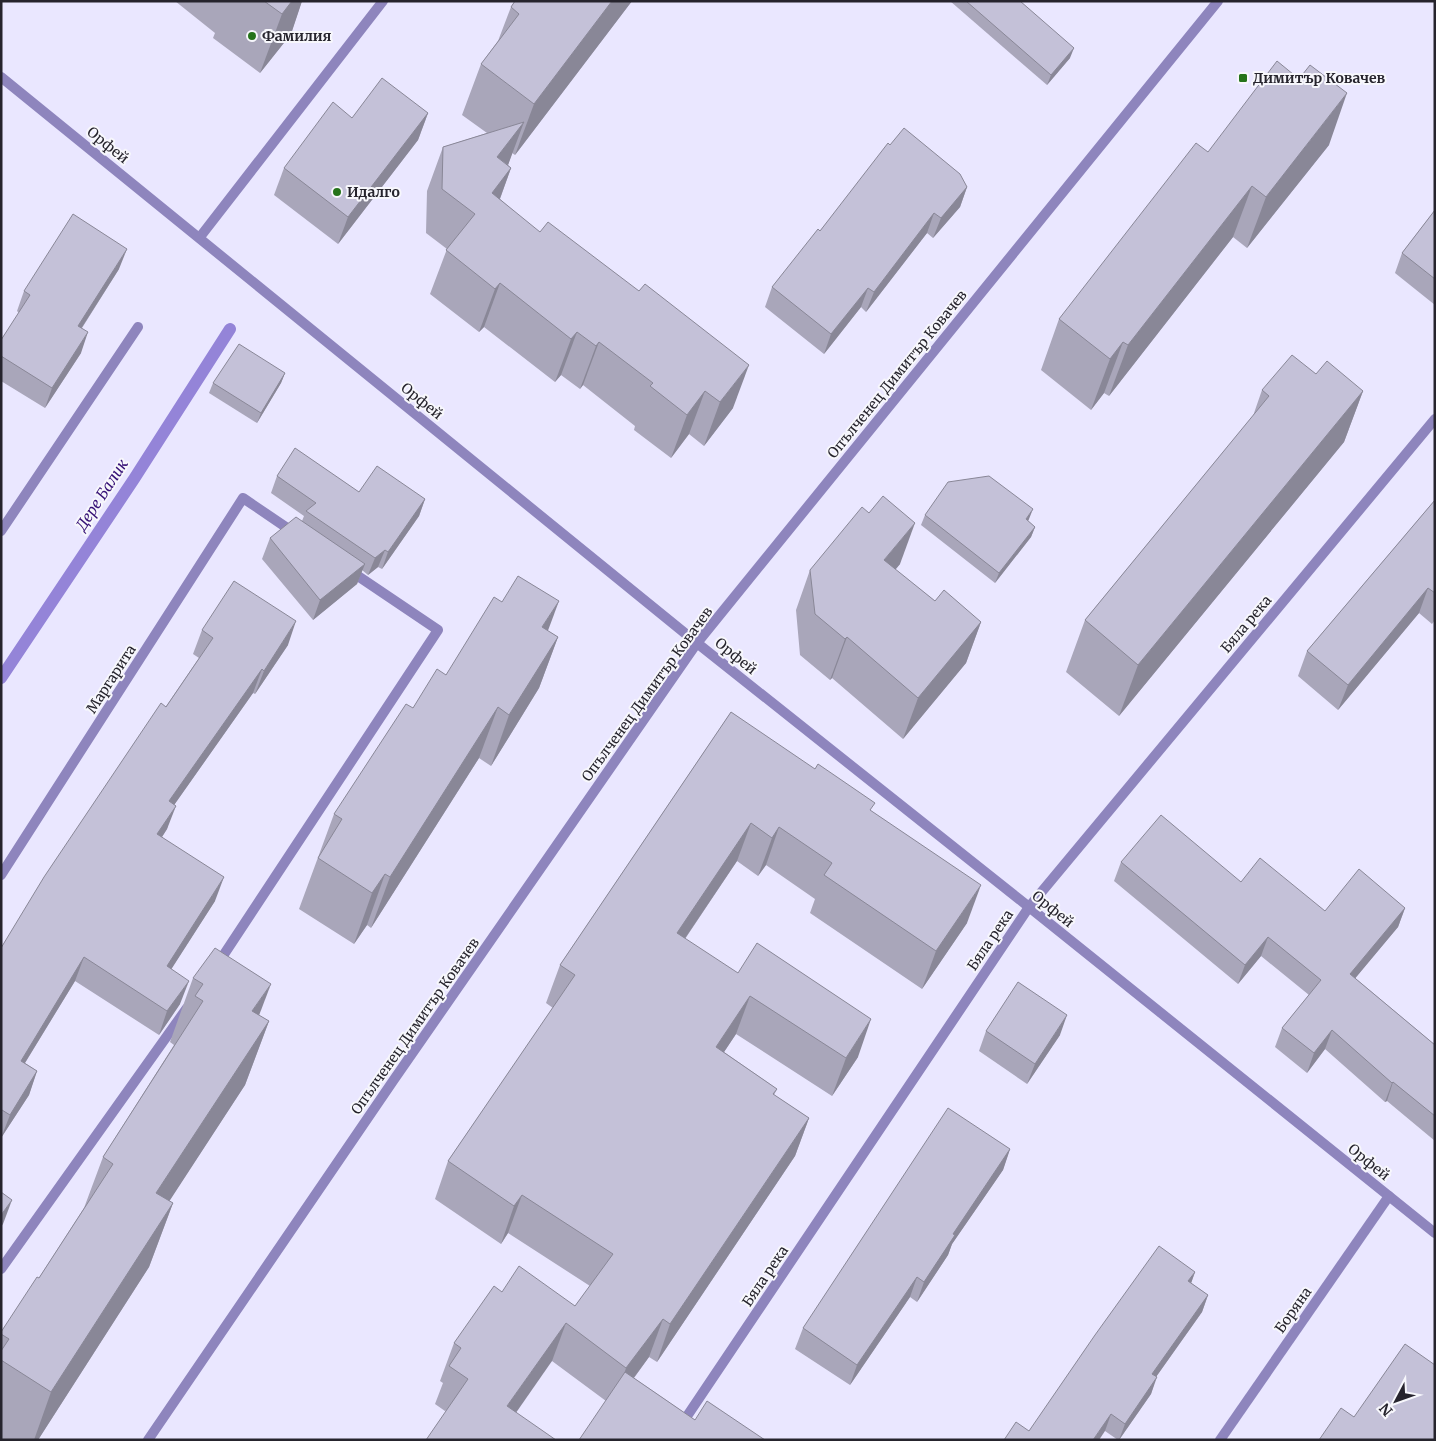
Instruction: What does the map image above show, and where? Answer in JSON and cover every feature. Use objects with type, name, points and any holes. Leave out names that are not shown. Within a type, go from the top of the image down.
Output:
[{"type":"street","points":[[200,237],[383,1]]},
{"type":"street","name":"Опълченец Димитър Ковачев","points":[[148,1440],[697,643],[1218,1]]},
{"type":"street","name":"Орфей","points":[[1,77],[697,643],[1435,1233]]},
{"type":"street","points":[[1,531],[138,327]]},
{"type":"street","name":"Бяла река","points":[[671,1440],[1029,907],[1435,420]]},
{"type":"street","name":"Маргарита","points":[[1,875],[243,498],[308,542]]},
{"type":"street","points":[[213,971],[438,630],[340,564]]},
{"type":"street","points":[[1,1269],[190,1003]]},
{"type":"street","name":"Боряна","points":[[1220,1440],[1389,1196]]},
{"type":"building","points":[[264,1],[292,1],[282,14]]},
{"type":"building","points":[[515,1],[612,1],[534,104],[481,64],[519,14],[511,7]]},
{"type":"building","points":[[966,1],[1020,1],[1074,48],[1051,75]]},
{"type":"building","points":[[1277,61],[1299,79],[1310,65],[1347,93],[1266,197],[1252,186],[1128,345],[1123,342],[1110,359],[1059,319],[1196,143],[1208,152]]},
{"type":"building","points":[[382,78],[428,113],[348,217],[284,168],[333,102],[352,118]]},
{"type":"building","points":[[524,122],[497,157],[511,168],[492,193],[540,232],[548,222],[639,291],[645,284],[749,365],[720,402],[705,391],[687,415],[650,386],[653,383],[599,342],[596,346],[577,332],[571,339],[500,283],[495,289],[446,250],[475,214],[442,189],[443,147]]},
{"type":"building","points":[[904,128],[960,174],[967,187],[941,218],[934,213],[874,292],[868,288],[831,334],[772,287],[818,229],[820,231],[888,143],[890,145]]},
{"type":"building","points":[[1435,210],[1435,279],[1402,253]]},
{"type":"building","points":[[73,214],[127,249],[78,326],[88,332],[52,388],[1,356],[1,340],[30,295],[24,291]]},
{"type":"building","points":[[239,344],[285,373],[261,413],[213,383]]},
{"type":"building","points":[[1292,355],[1316,374],[1327,361],[1363,391],[1138,665],[1085,620],[1269,396],[1262,390]]},
{"type":"building","points":[[295,448],[359,492],[377,466],[425,499],[388,552],[385,550],[375,558],[306,511],[316,503],[277,476]]},
{"type":"building","points":[[989,476],[1033,509],[1026,519],[1035,527],[999,573],[925,515],[948,482]]},
{"type":"building","points":[[883,496],[915,523],[884,560],[935,601],[944,590],[981,622],[918,698],[847,637],[845,639],[815,614],[810,570],[862,507],[869,513]]},
{"type":"building","points":[[1435,500],[1435,593],[1428,588],[1348,685],[1307,651]]},
{"type":"building","points":[[296,517],[365,564],[320,600],[270,538]]},
{"type":"building","points":[[518,576],[559,601],[542,627],[558,637],[509,715],[498,707],[390,877],[385,874],[372,893],[318,858],[342,819],[334,814],[406,704],[413,708],[437,669],[446,675],[494,597],[502,602]]},
{"type":"building","points":[[234,581],[296,621],[264,671],[262,669],[169,801],[176,806],[157,834],[224,877],[167,966],[189,981],[167,1011],[84,957],[21,1061],[37,1071],[10,1115],[1,1111],[1,948],[44,877],[161,703],[166,707],[213,638],[202,630]]},
{"type":"building","points":[[731,712],[815,769],[818,764],[875,803],[870,810],[981,885],[936,951],[824,875],[832,863],[779,827],[772,838],[751,823],[677,933],[738,973],[757,943],[871,1019],[846,1058],[750,996],[716,1047],[777,1089],[773,1094],[809,1118],[670,1324],[663,1319],[626,1368],[566,1323],[507,1406],[556,1440],[426,1440],[468,1379],[449,1366],[461,1348],[454,1343],[494,1286],[502,1292],[519,1266],[575,1306],[613,1254],[522,1195],[514,1206],[448,1161],[575,975],[560,965]]},
{"type":"building","points":[[1161,815],[1241,882],[1260,858],[1325,911],[1359,869],[1405,908],[1350,974],[1435,1045],[1435,1116],[1392,1083],[1332,1030],[1314,1053],[1282,1028],[1321,980],[1268,937],[1245,965],[1121,862]]},
{"type":"building","points":[[215,948],[271,984],[252,1011],[269,1021],[156,1193],[173,1203],[51,1392],[1,1360],[1,1351],[9,1339],[1,1334],[1,1332],[37,1277],[39,1278],[113,1164],[103,1157],[203,1001],[195,996],[203,984],[193,978]]},
{"type":"building","points":[[1018,982],[1067,1015],[1035,1064],[986,1031]]},
{"type":"building","points":[[948,1108],[1010,1149],[953,1234],[955,1235],[924,1282],[917,1277],[857,1365],[803,1328]]},
{"type":"building","points":[[1,1192],[12,1200],[1,1215]]},
{"type":"building","points":[[1159,1246],[1195,1272],[1188,1281],[1208,1295],[1152,1374],[1157,1377],[1125,1424],[1111,1414],[1093,1440],[1004,1440],[1016,1422],[1029,1431]]},
{"type":"building","points":[[1405,1344],[1435,1365],[1435,1440],[1319,1440],[1341,1408],[1354,1417]]},
{"type":"building","points":[[625,1372],[695,1420],[707,1401],[765,1440],[579,1440]]},
{"type":"waterway","name":"Дере Балик","points":[[1,678],[134,479],[230,329]]},
{"type":"place","name":"Фамилия","points":[[252,36]]},
{"type":"place","name":"Димитър Ковачев","points":[[1243,78]]},
{"type":"place","name":"Идалго","points":[[337,192]]}]
